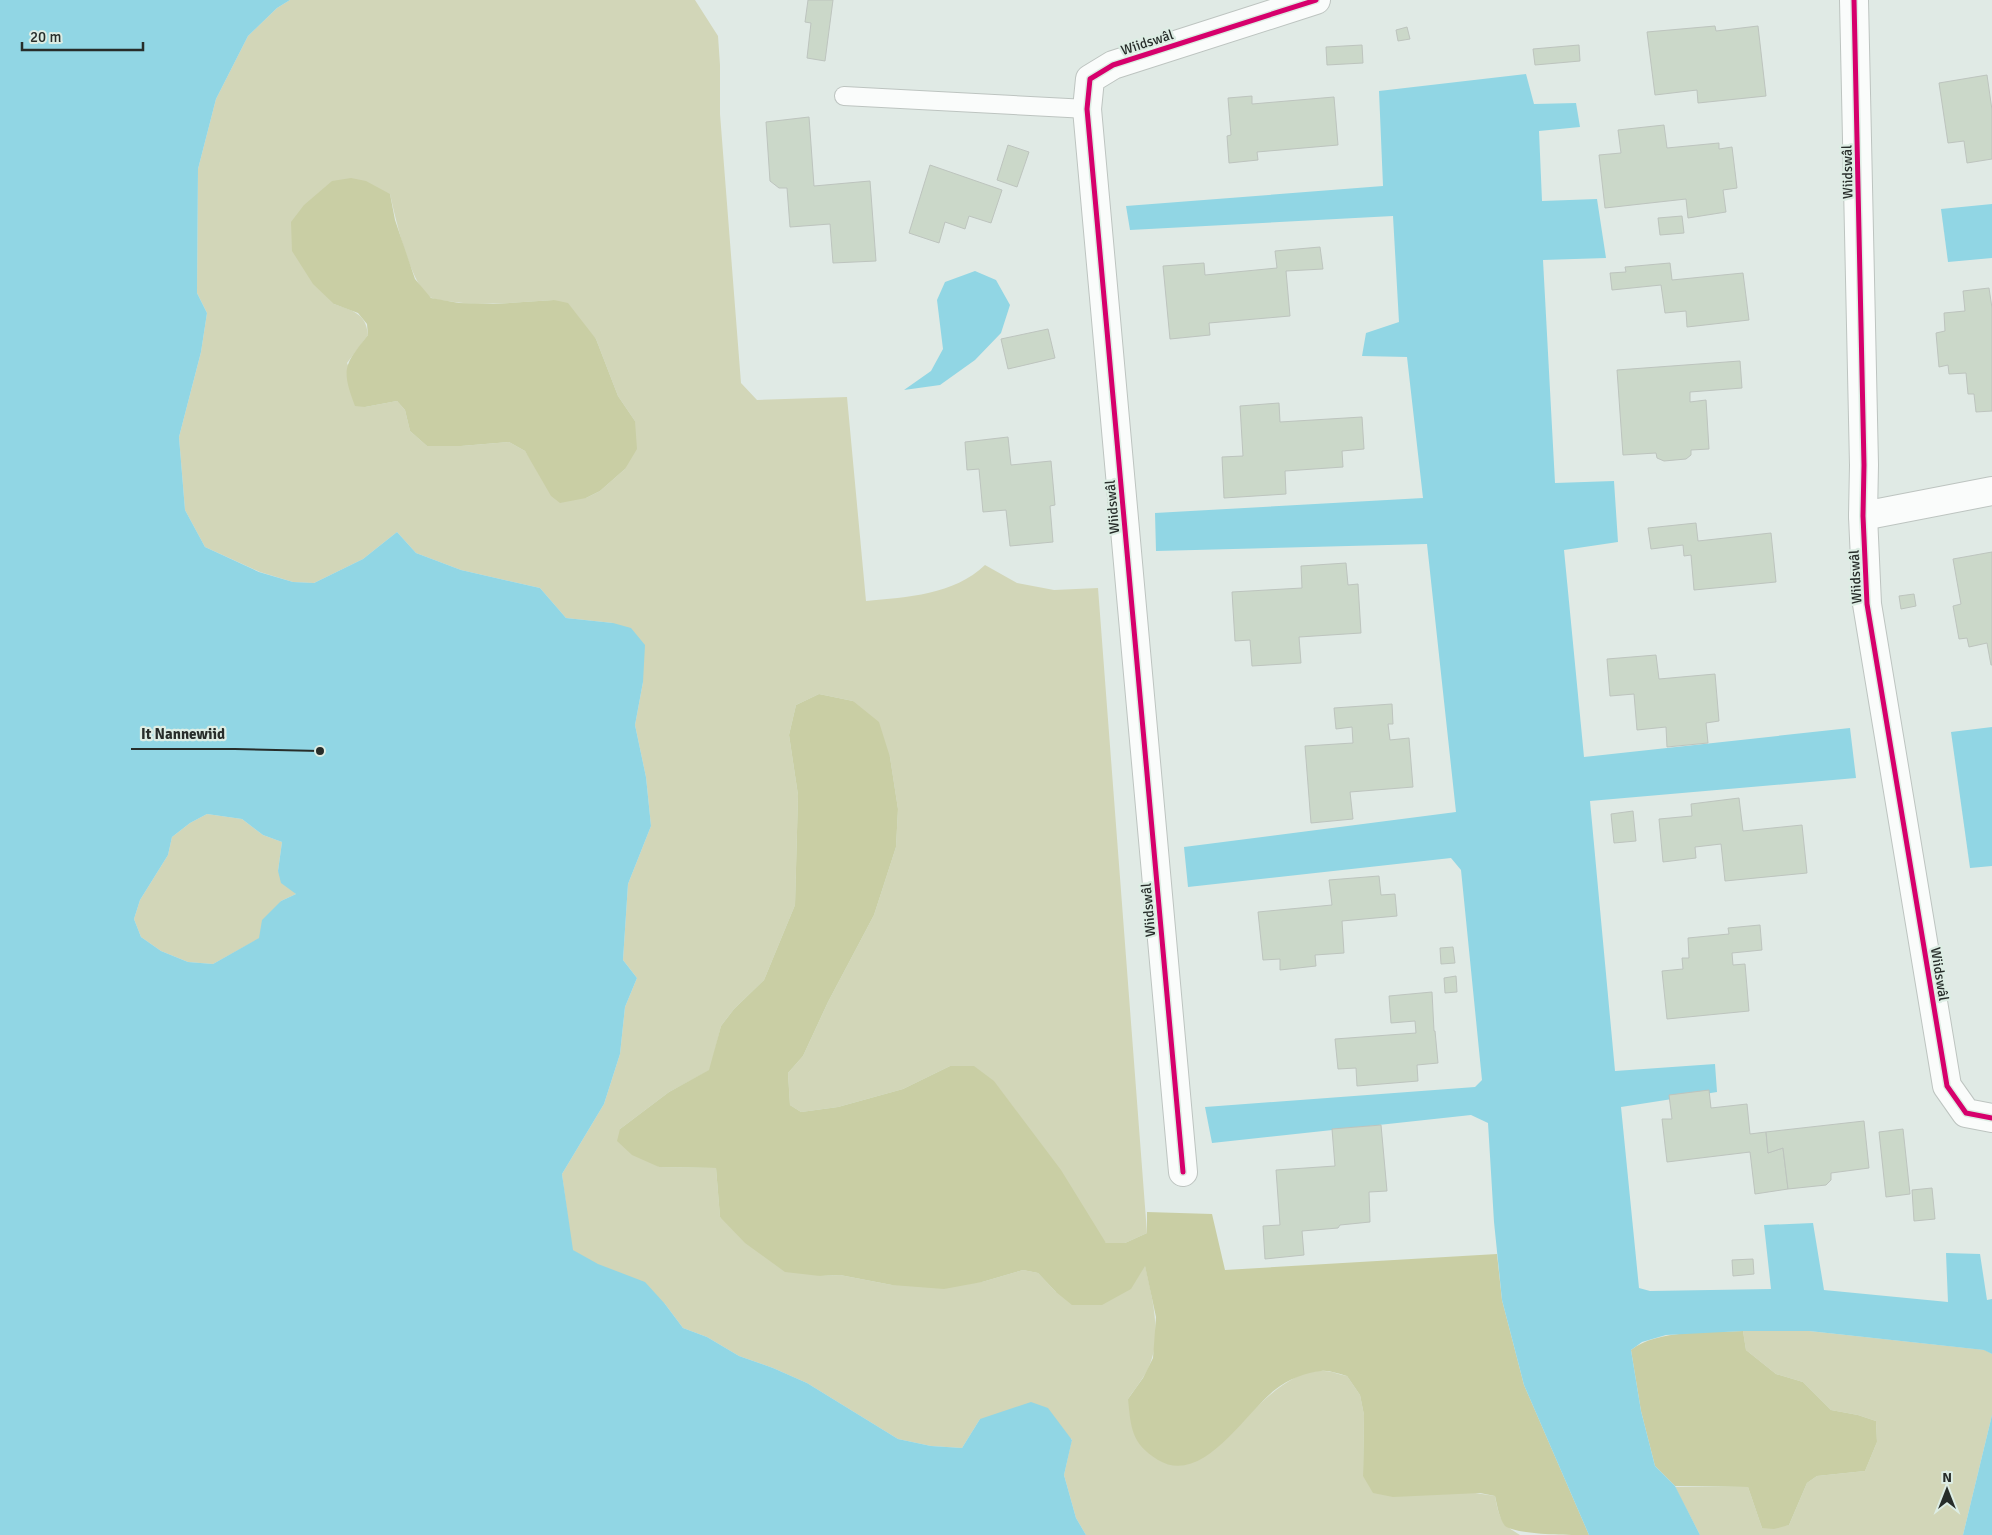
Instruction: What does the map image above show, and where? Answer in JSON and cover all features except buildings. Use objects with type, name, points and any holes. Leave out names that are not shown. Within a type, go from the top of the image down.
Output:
[{"type":"street","name":"Wiidswâl","points":[[1184,1172],[1087,109],[1090,80],[1113,65],[1316,0]]},
{"type":"street","name":"Wiidswâl","points":[[1854,0],[1864,455],[1863,516],[1867,604],[1947,1086],[1966,1113],[1992,1118]]},
{"type":"street","points":[[1863,516],[1992,491]]},
{"type":"lane","points":[[844,96],[1087,109]]},
{"type":"green space","points":[[290,0],[695,0],[718,36],[720,114],[741,383],[757,400],[847,397],[866,601],[913,596],[945,589],[973,575],[985,565],[1017,583],[1054,590],[1098,588],[1147,1233],[1125,1243],[1106,1243],[950,1066],[903,1089],[838,1107],[801,1112],[790,1105],[788,1073],[803,1056],[828,1002],[874,915],[896,847],[898,809],[890,757],[853,701],[819,694],[796,705],[789,735],[798,795],[795,905],[764,980],[734,1009],[721,1026],[710,1070],[669,1092],[620,1129],[659,1167],[716,1168],[720,1217],[820,1276],[840,1275],[892,1285],[982,1282],[1023,1270],[1038,1273],[1056,1292],[1145,1265],[1154,1312],[1155,1347],[1148,1369],[1128,1399],[1229,1435],[1272,1393],[1298,1376],[1324,1371],[1347,1376],[1360,1395],[1364,1415],[1363,1476],[1495,1496],[1502,1520],[1520,1535],[1086,1535],[1076,1518],[1064,1475],[1072,1439],[980,1419],[962,1448],[931,1446],[898,1439],[807,1383],[739,1356],[707,1337],[683,1328],[665,1304],[572,1250],[562,1174],[604,1104],[620,1054],[625,1007],[637,978],[623,960],[628,884],[651,826],[646,777],[635,725],[643,682],[613,623],[566,618],[540,588],[461,570],[416,553],[397,532],[363,559],[314,583],[293,582],[260,572],[205,547],[185,510],[179,437],[201,352],[207,313],[197,293],[198,169],[216,99],[248,36],[277,8]],"holes":[[[390,194],[411,267],[424,292],[432,298],[473,304],[554,300],[596,339],[618,396],[635,421],[625,469],[600,491],[586,498],[539,472],[525,451],[509,442],[461,446],[427,446],[410,431],[405,410],[397,401],[365,407],[347,363],[368,335],[367,328],[365,322],[357,314],[334,304]]]},
{"type":"green space","points":[[351,178],[366,181],[390,194],[395,220],[415,279],[431,298],[459,303],[493,304],[554,300],[568,303],[596,339],[618,396],[635,421],[637,449],[625,469],[600,491],[586,498],[560,503],[551,496],[525,451],[509,442],[461,446],[427,446],[410,431],[405,410],[397,401],[365,407],[355,406],[348,384],[347,368],[354,354],[368,335],[367,324],[358,313],[334,304],[313,284],[292,251],[291,222],[304,205],[332,181]]},
{"type":"green space","points":[[819,694],[853,701],[879,722],[890,757],[898,809],[896,847],[874,915],[828,1002],[803,1056],[788,1073],[790,1105],[801,1112],[838,1107],[903,1089],[950,1066],[974,1066],[994,1081],[1061,1170],[1106,1243],[1125,1243],[1147,1233],[1147,1212],[1212,1214],[1225,1270],[1497,1254],[1502,1300],[1524,1385],[1589,1535],[1544,1534],[1512,1529],[1503,1523],[1495,1496],[1480,1493],[1393,1497],[1373,1493],[1363,1476],[1364,1415],[1360,1395],[1347,1376],[1331,1372],[1310,1373],[1291,1380],[1276,1389],[1222,1443],[1207,1455],[1191,1464],[1175,1466],[1158,1460],[1149,1454],[1137,1441],[1130,1418],[1128,1399],[1143,1378],[1153,1358],[1156,1317],[1145,1266],[1131,1289],[1102,1305],[1072,1305],[1038,1273],[1023,1270],[982,1282],[944,1289],[892,1285],[840,1275],[820,1276],[785,1272],[745,1243],[720,1217],[716,1168],[659,1167],[632,1155],[617,1141],[620,1129],[669,1092],[709,1070],[721,1026],[734,1009],[764,980],[795,905],[798,795],[789,735],[796,705]]},
{"type":"green space","points":[[207,814],[242,819],[263,835],[282,842],[278,871],[296,894],[281,901],[260,938],[213,964],[188,962],[161,951],[141,937],[134,919],[140,900],[168,855],[172,837],[190,823]]},
{"type":"green space","points":[[1743,1331],[1809,1331],[1985,1350],[1992,1354],[1992,1415],[1963,1535],[1700,1535],[1675,1487],[1748,1487],[1762,1528],[1789,1525],[1807,1483],[1817,1476],[1865,1471],[1877,1442],[1876,1421],[1858,1415],[1831,1410],[1803,1382],[1776,1374],[1746,1350]]},
{"type":"green space","points":[[1743,1331],[1746,1350],[1776,1374],[1803,1382],[1831,1410],[1858,1415],[1876,1421],[1877,1442],[1865,1471],[1817,1476],[1807,1483],[1789,1525],[1774,1529],[1762,1528],[1748,1487],[1675,1486],[1655,1466],[1641,1411],[1631,1350],[1642,1343],[1669,1335]]},
{"type":"water","points":[[0,0],[290,0],[277,8],[248,36],[216,99],[198,169],[197,293],[207,313],[201,352],[179,437],[185,510],[205,547],[259,572],[293,582],[314,583],[363,559],[397,532],[416,553],[461,570],[540,588],[566,618],[613,623],[631,628],[645,645],[643,682],[635,725],[646,777],[651,826],[628,884],[623,960],[637,978],[625,1007],[620,1054],[604,1104],[562,1174],[573,1250],[598,1264],[645,1282],[683,1328],[707,1337],[739,1356],[807,1383],[898,1439],[931,1446],[962,1448],[980,1419],[1031,1402],[1048,1408],[1072,1440],[1064,1475],[1076,1518],[1086,1535],[0,1535]],"holes":[[[207,814],[242,819],[263,835],[282,842],[278,871],[281,883],[296,894],[281,901],[262,920],[259,938],[213,964],[188,962],[161,951],[141,937],[134,919],[140,900],[168,855],[172,837],[190,823]]]},
{"type":"water","points":[[1526,74],[1534,104],[1576,103],[1580,127],[1539,131],[1542,201],[1597,199],[1606,258],[1543,260],[1555,483],[1614,481],[1618,542],[1564,550],[1584,757],[1850,728],[1856,778],[1590,801],[1615,1071],[1715,1064],[1717,1092],[1621,1107],[1639,1288],[1650,1291],[1771,1289],[1764,1225],[1813,1223],[1824,1290],[1948,1302],[1946,1253],[1980,1254],[1987,1300],[1992,1299],[1992,1354],[1984,1350],[1809,1331],[1743,1331],[1666,1335],[1642,1342],[1631,1350],[1641,1411],[1655,1466],[1675,1486],[1700,1535],[1589,1535],[1524,1385],[1502,1300],[1494,1222],[1488,1123],[1471,1115],[1212,1143],[1205,1107],[1475,1087],[1482,1080],[1461,870],[1451,858],[1188,887],[1184,847],[1456,812],[1427,544],[1156,551],[1155,513],[1423,498],[1407,357],[1362,356],[1366,333],[1399,322],[1393,216],[1130,230],[1126,206],[1383,186],[1379,91]]},
{"type":"water","points":[[1992,204],[1992,258],[1948,262],[1941,209]]},
{"type":"water","points":[[975,271],[996,280],[1010,305],[1001,333],[975,360],[940,385],[904,390],[931,371],[943,349],[937,300],[945,282]]},
{"type":"water","points":[[1992,727],[1992,866],[1970,868],[1951,732]]},
{"type":"water","points":[[1992,1415],[1992,1535],[1963,1535]]},
{"type":"cycle path","points":[[1183,1172],[1087,109],[1090,79],[1113,65],[1316,0]]},
{"type":"cycle path","points":[[1854,0],[1864,465],[1863,516],[1867,604],[1947,1086],[1966,1113],[1992,1118]]},
{"type":"place","name":"It Nannewiid","points":[[320,751]]}]
